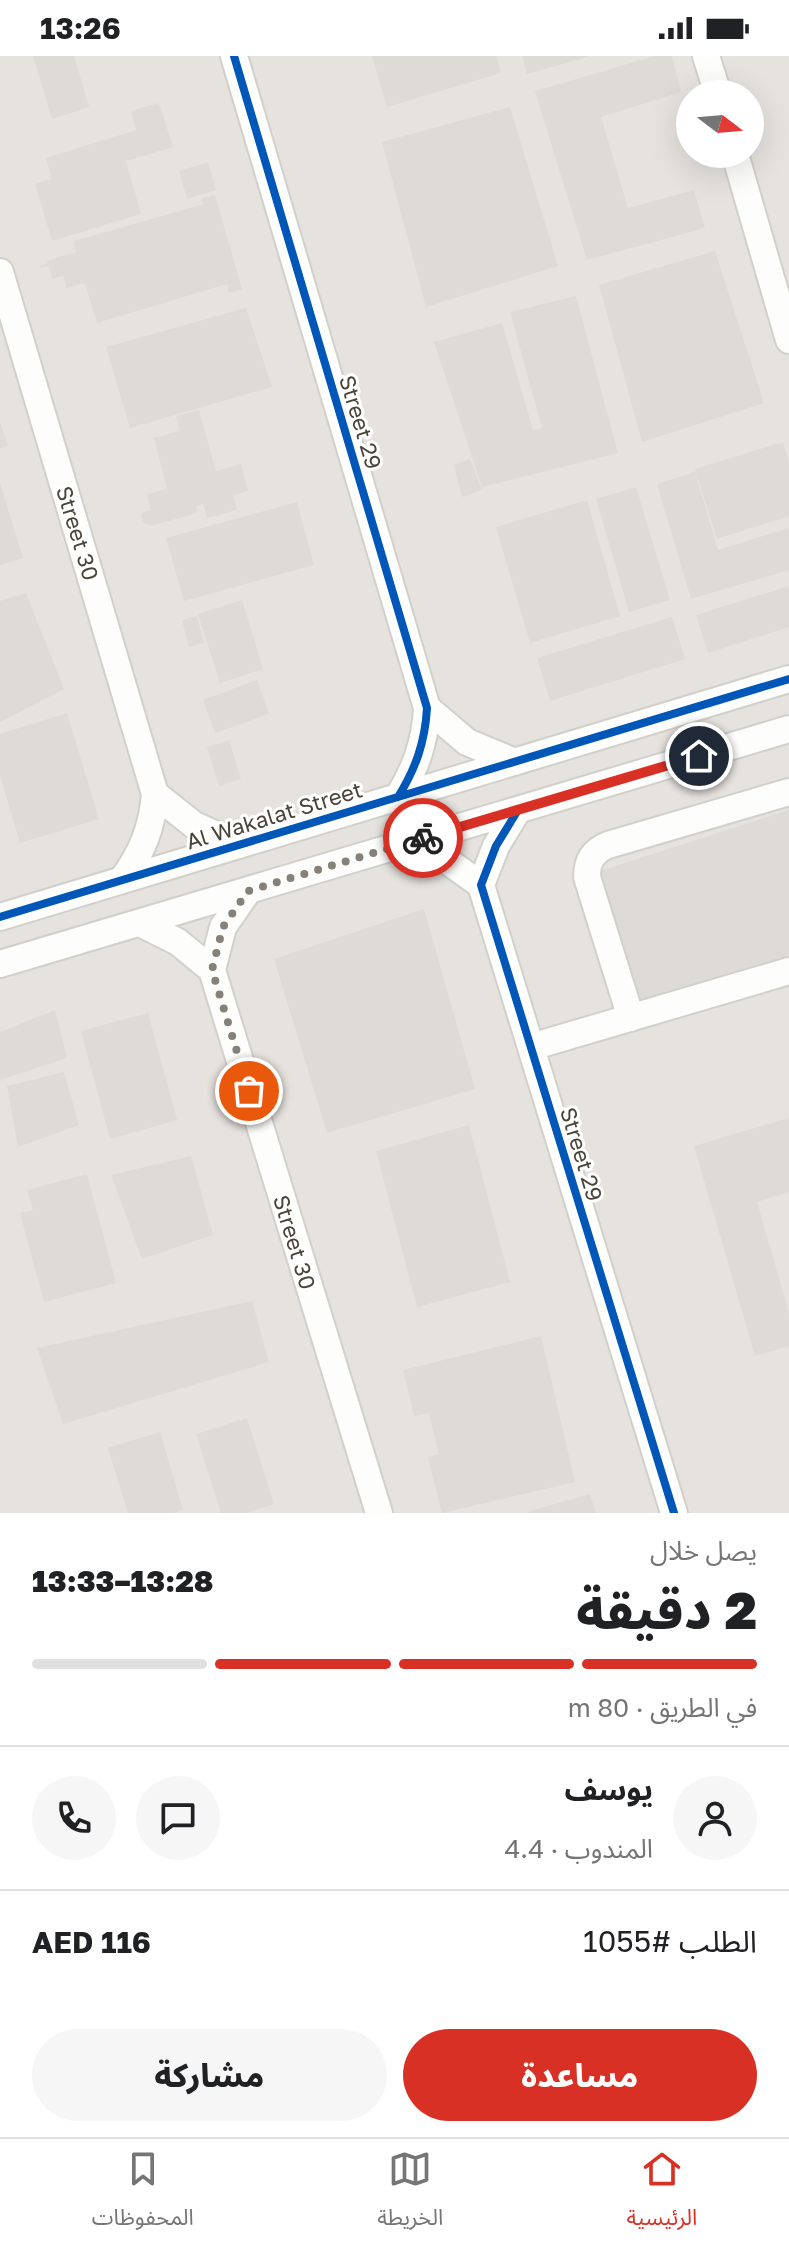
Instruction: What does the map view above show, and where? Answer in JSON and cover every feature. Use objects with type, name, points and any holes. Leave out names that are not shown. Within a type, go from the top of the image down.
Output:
[{"type":"street","name":"Street 29","points":[[234,56],[427,708],[426,732],[420,755],[398,797]]},
{"type":"street","points":[[706,56],[714,80]]},
{"type":"street","points":[[739,168],[789,340]]},
{"type":"street","name":"Street 30","points":[[0,272],[155,794],[153,818],[146,840],[122,880]]},
{"type":"street","name":"Al Wakalat Street","points":[[0,917],[789,679]]},
{"type":"street","points":[[427,708],[467,742],[515,762]]},
{"type":"street","points":[[0,964],[789,729]]},
{"type":"street","points":[[631,1018],[587,877],[589,861],[600,848],[608,845],[789,792]]},
{"type":"street","points":[[155,794],[194,825],[239,845]]},
{"type":"street","points":[[408,842],[446,860],[481,885],[496,846],[518,810]]},
{"type":"street","name":"Street 29","points":[[481,885],[674,1513]]},
{"type":"street","points":[[140,923],[178,942],[212,970],[223,927],[248,891]]},
{"type":"street","name":"Street 30","points":[[212,970],[379,1513]]},
{"type":"street","points":[[531,1047],[789,971]]},
{"type":"shaded area","points":[[0,56],[789,56],[789,1513],[0,1513]]},
{"type":"building","points":[[33,56],[74,56],[89,107],[52,119]]},
{"type":"building","points":[[372,56],[496,56],[501,73],[387,107]]},
{"type":"building","points":[[522,56],[588,56],[588,57],[527,74]]},
{"type":"building","points":[[655,56],[672,56],[678,80],[676,94],[601,117],[628,208],[694,190],[705,228],[587,260],[535,91]]},
{"type":"building","points":[[159,103],[173,147],[126,161],[141,214],[52,241],[35,184],[52,179],[46,158],[136,130],[131,111]]},
{"type":"building","points":[[510,107],[558,266],[426,307],[382,142]]},
{"type":"building","points":[[208,162],[216,190],[187,199],[179,171]]},
{"type":"building","points":[[215,195],[242,289],[229,293],[227,284],[97,323],[85,283],[67,288],[63,276],[52,279],[49,266],[39,266],[76,252],[74,241],[204,204],[202,198]]},
{"type":"building","points":[[715,251],[764,403],[642,442],[599,285]]},
{"type":"building","points":[[576,296],[618,453],[482,487],[434,342],[502,323],[533,430],[542,428],[510,312]]},
{"type":"building","points":[[246,308],[272,387],[130,428],[106,347]]},
{"type":"building","points":[[199,410],[216,471],[241,464],[248,491],[233,495],[237,510],[207,518],[203,504],[196,506],[197,513],[151,526],[143,522],[141,513],[151,510],[147,494],[167,489],[154,438],[180,431],[176,416]]},
{"type":"building","points":[[0,422],[8,445],[0,448]]},
{"type":"building","points":[[783,442],[789,462],[789,516],[717,539],[695,469]]},
{"type":"building","points":[[470,459],[482,490],[462,497],[454,465]]},
{"type":"building","points":[[695,472],[718,550],[789,528],[789,570],[691,599],[657,484]]},
{"type":"building","points":[[0,483],[23,558],[0,565]]},
{"type":"building","points":[[636,487],[670,600],[629,612],[596,499]]},
{"type":"building","points":[[587,500],[620,616],[530,643],[496,527]]},
{"type":"building","points":[[297,502],[314,565],[184,601],[166,538]]},
{"type":"building","points":[[789,586],[789,627],[708,653],[696,615]]},
{"type":"building","points":[[26,593],[64,689],[0,722],[0,601]]},
{"type":"building","points":[[242,600],[263,669],[220,683],[198,614]]},
{"type":"building","points":[[197,616],[204,643],[189,647],[182,620]]},
{"type":"building","points":[[672,617],[685,659],[550,701],[537,658]]},
{"type":"building","points":[[257,680],[269,714],[215,733],[203,700]]},
{"type":"building","points":[[67,713],[99,819],[20,843],[0,775],[0,734]]},
{"type":"building","points":[[229,740],[241,779],[219,786],[207,747]]},
{"type":"building","points":[[789,810],[789,956],[642,1003],[600,871]]},
{"type":"building","points":[[424,909],[475,1089],[327,1133],[274,959]]},
{"type":"building","points":[[55,1010],[67,1058],[0,1080],[0,1032]]},
{"type":"building","points":[[148,1013],[177,1120],[110,1139],[81,1031]]},
{"type":"building","points":[[64,1072],[79,1125],[18,1147],[7,1086]]},
{"type":"building","points":[[789,1118],[789,1192],[757,1202],[789,1313],[789,1346],[755,1356],[694,1146]]},
{"type":"building","points":[[469,1125],[510,1282],[417,1307],[376,1151]]},
{"type":"building","points":[[191,1156],[213,1235],[142,1259],[111,1175]]},
{"type":"building","points":[[87,1174],[116,1283],[44,1302],[20,1213],[33,1210],[27,1190]]},
{"type":"building","points":[[252,1301],[269,1362],[63,1424],[37,1348]]},
{"type":"building","points":[[541,1336],[575,1482],[442,1513],[428,1457],[439,1454],[429,1413],[414,1416],[403,1370]]},
{"type":"building","points":[[247,1418],[274,1504],[246,1513],[221,1513],[196,1434]]},
{"type":"building","points":[[160,1432],[183,1510],[173,1513],[128,1513],[108,1448]]},
{"type":"building","points":[[590,1494],[596,1513],[527,1512]]},
{"type":"cycle path","points":[[234,56],[427,708],[418,754],[398,797]]},
{"type":"cycle path","points":[[0,917],[789,679]]},
{"type":"cycle path","points":[[518,810],[496,846],[481,885],[674,1513]]},
{"type":"way so far","points":[[249,1091],[212,970],[223,927],[234,908],[248,891],[423,838]]},
{"type":"route","points":[[423,838],[699,756]]}]
